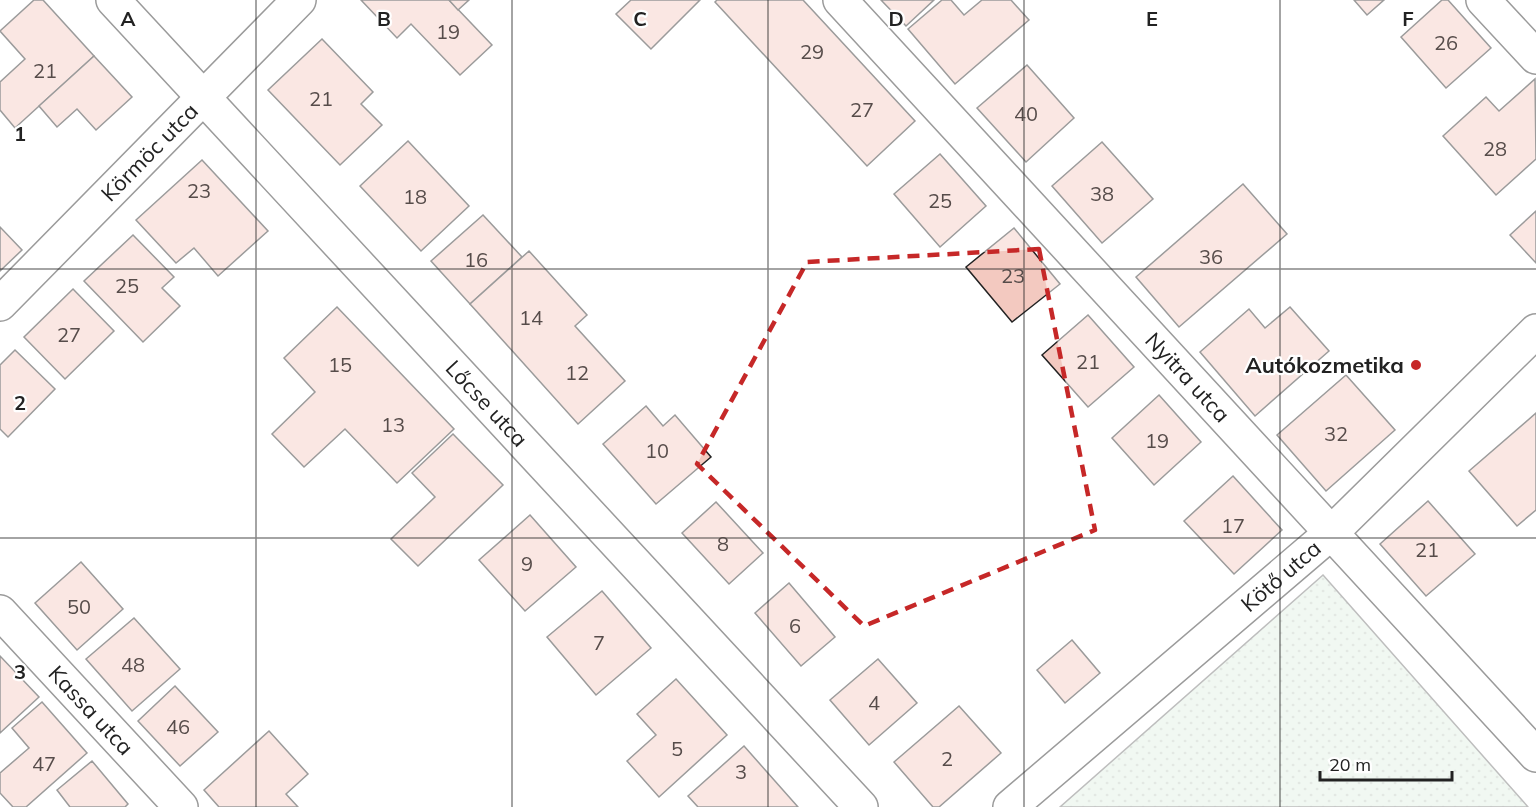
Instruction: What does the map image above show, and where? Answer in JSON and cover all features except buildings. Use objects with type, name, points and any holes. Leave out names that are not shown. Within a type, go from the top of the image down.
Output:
[{"type":"street","name":"Lőcse utca","points":[[113,0],[861,807]]},
{"type":"street","name":"Körmöc utca","points":[[0,304],[299,0]]},
{"type":"street","name":"Nyitra utca","points":[[840,0],[1536,755]]},
{"type":"street","points":[[1483,0],[1536,57]]},
{"type":"street","name":"Kötő utca","points":[[1011,807],[1331,533],[1536,331]]},
{"type":"street","name":"Kassa utca","points":[[0,612],[181,807]]},
{"type":"highlighted area","points":[[1039,249],[1095,530],[864,626],[697,464],[807,262]]},
{"type":"green space","points":[[1323,575],[1528,807],[1060,807]]},
{"type":"place","name":"Autókozmetika","points":[[1416,365]]}]
